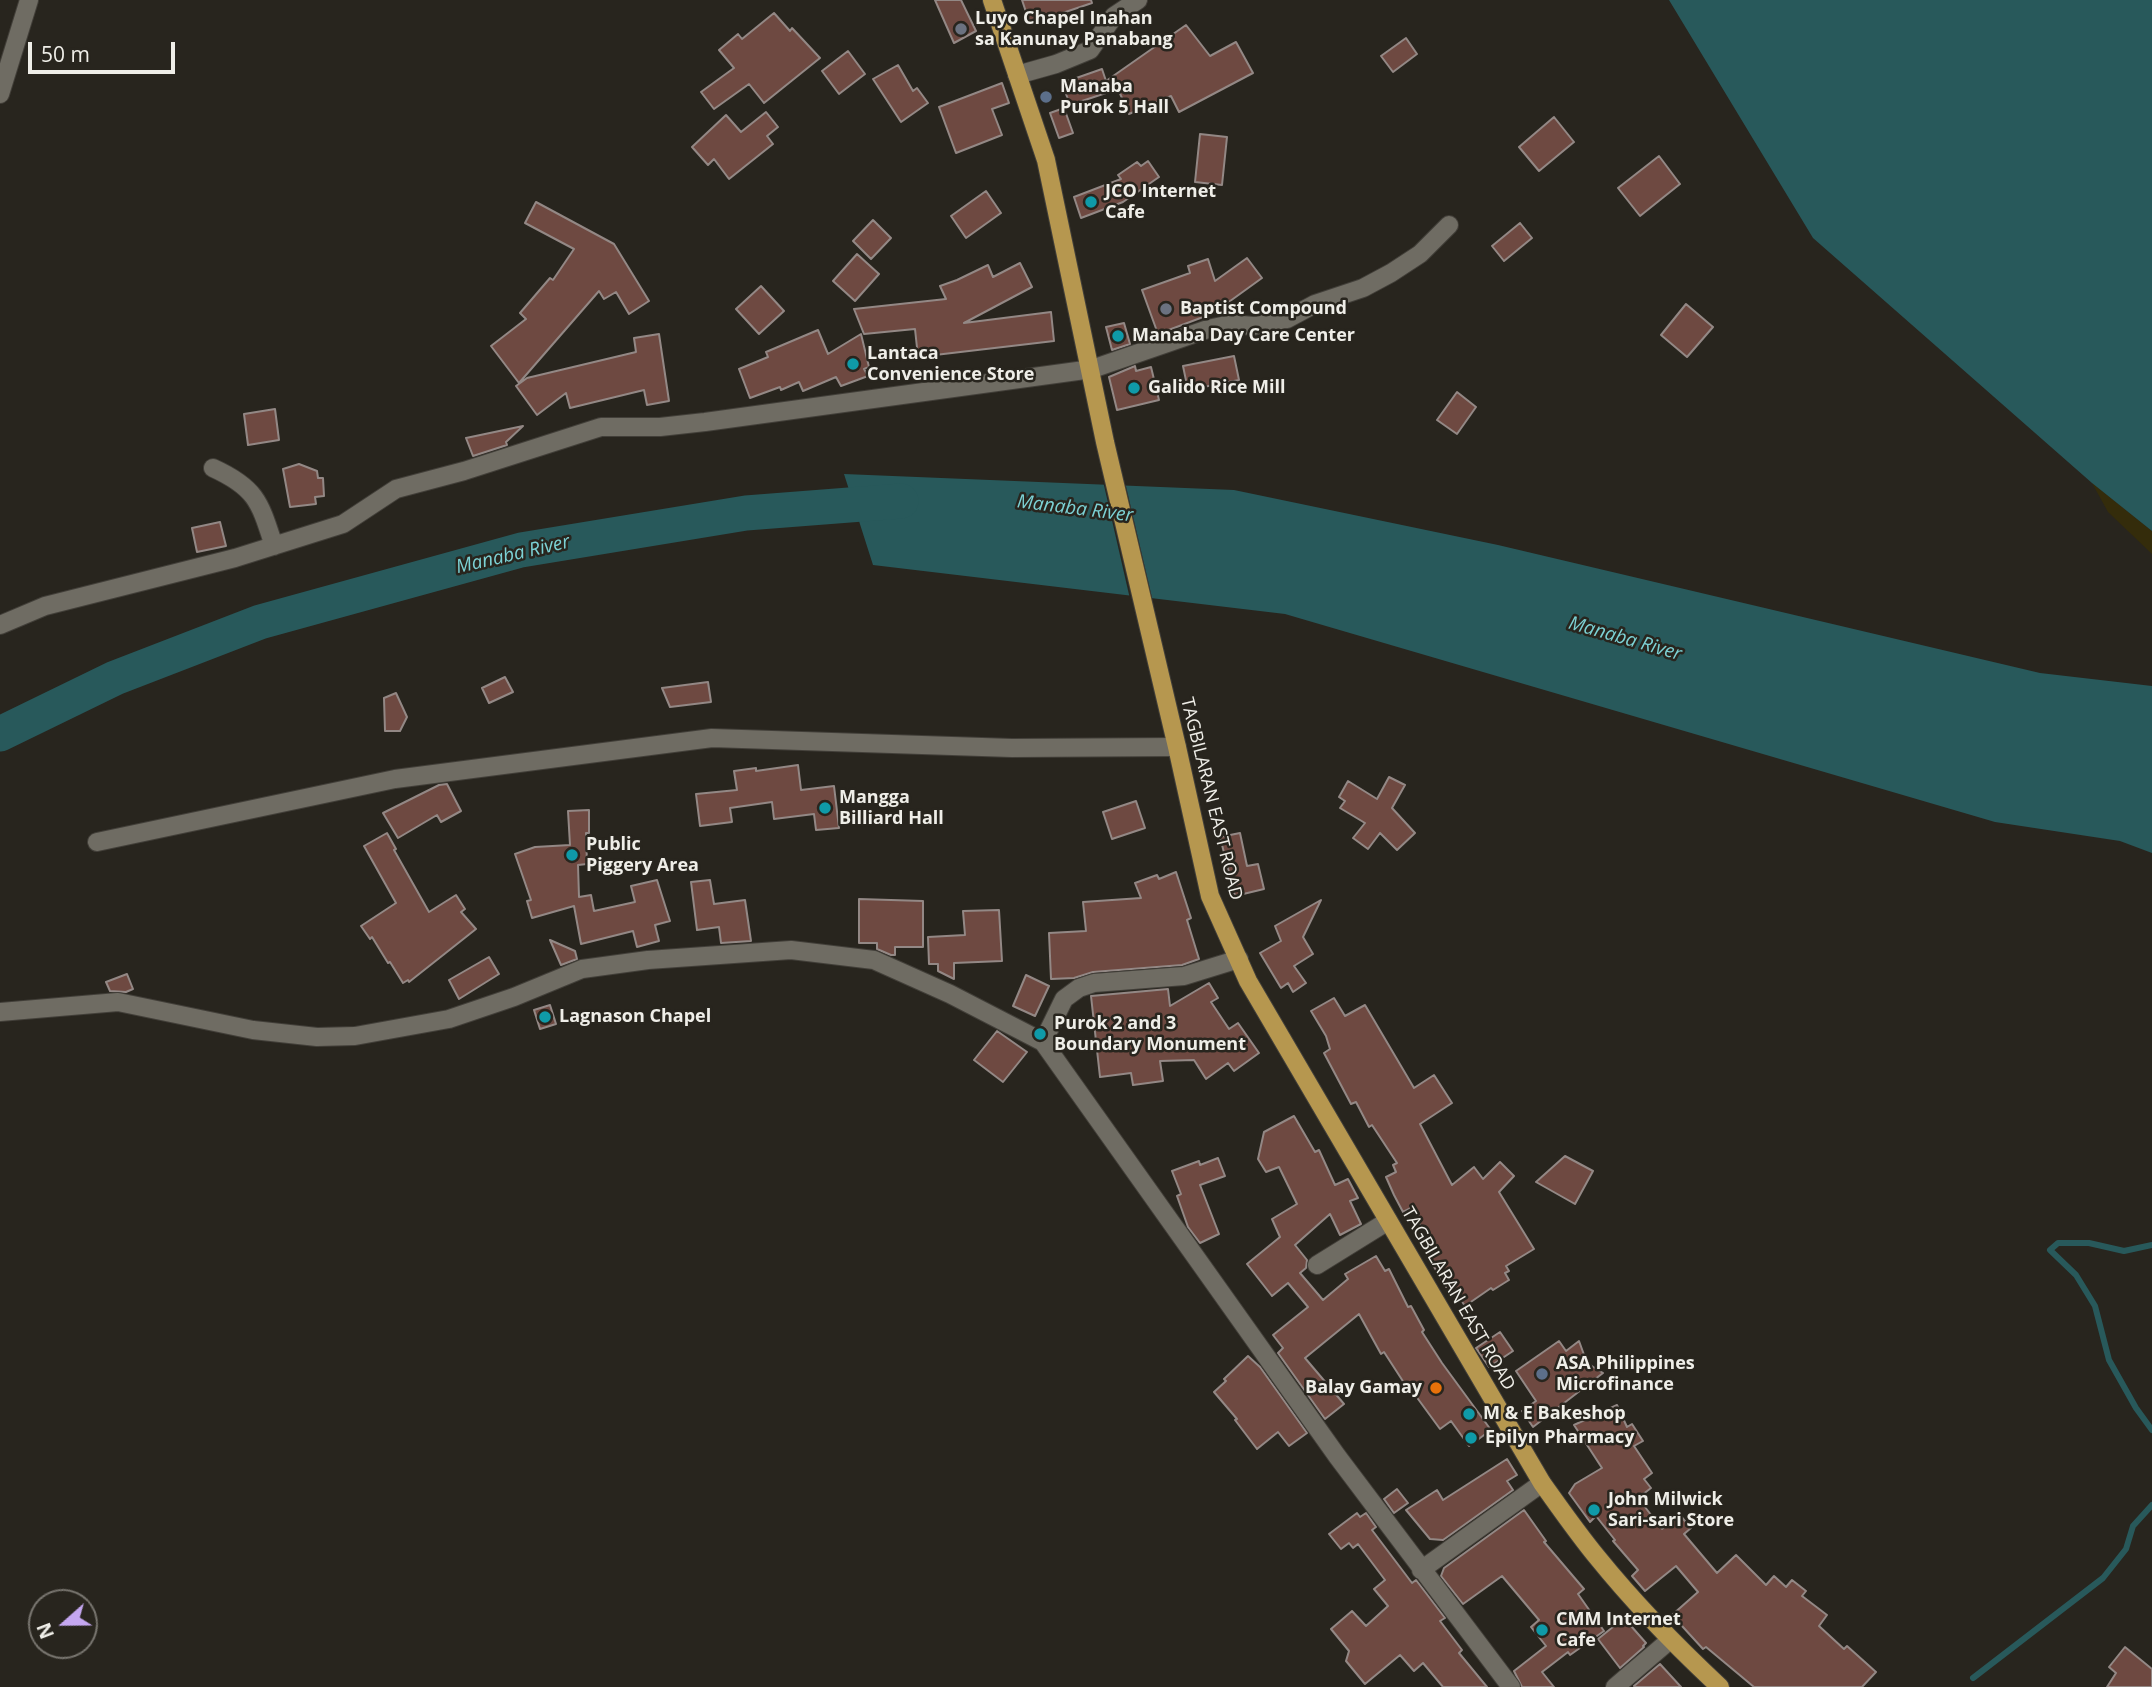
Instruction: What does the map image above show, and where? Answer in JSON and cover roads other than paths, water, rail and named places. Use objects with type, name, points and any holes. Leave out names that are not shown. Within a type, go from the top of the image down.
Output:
[{"type":"main road","name":"TAGBILARAN EAST ROAD","points":[[992,0],[1046,160],[1092,369],[1105,442],[1210,896],[1248,981],[1542,1483],[1595,1555],[1670,1640],[1720,1687]]},
{"type":"street","points":[[0,94],[29,0]]},
{"type":"street","points":[[1017,75],[1056,64],[1090,50],[1114,16],[1138,0]]},
{"type":"street","points":[[0,625],[45,606],[222,562],[343,524],[396,489],[464,471],[601,427],[660,427],[705,422],[1092,369],[1208,329],[1231,324],[1253,326],[1287,318],[1315,304],[1363,288],[1420,254],[1449,225]]},
{"type":"street","points":[[213,468],[248,488],[258,501],[274,546]]},
{"type":"street","points":[[97,842],[395,779],[712,738],[1012,748],[1175,740]]},
{"type":"street","points":[[0,1012],[118,1002],[253,1030],[317,1037],[355,1036],[449,1019],[514,998],[582,970],[648,960],[791,950],[874,960],[950,994],[1043,1042],[1421,1570],[1511,1687]]},
{"type":"street","points":[[1043,1042],[1064,999],[1079,988],[1094,983],[1184,976],[1239,959]]},
{"type":"street","points":[[1317,1265],[1388,1221]]},
{"type":"street","points":[[1421,1570],[1542,1483]]},
{"type":"street","points":[[1615,1687],[1670,1640]]},
{"type":"water","points":[[1669,0],[2152,0],[2152,531],[2092,483],[1813,238]]},
{"type":"water","points":[[844,474],[1234,490],[1498,545],[2040,673],[2152,686],[2152,853],[2120,841],[1995,822],[1285,614],[873,565]]},
{"type":"waterway","name":"Manaba River","points":[[0,734],[115,678],[260,622],[521,550],[746,513],[901,501]]},
{"type":"waterway","points":[[2152,1245],[2124,1251],[2089,1243],[2058,1243],[2050,1250],[2076,1275],[2095,1306],[2109,1360],[2136,1408],[2152,1430]]},
{"type":"waterway","points":[[1973,1678],[2103,1578],[2126,1549],[2133,1526],[2152,1505]]},
{"type":"place","name":"Luyo Chapel Inahan sa Kanunay Panabang","points":[[961,29]]},
{"type":"place","name":"Manaba Purok 5 Hall","points":[[1046,97]]},
{"type":"place","name":"JCO Internet Cafe","points":[[1091,202]]},
{"type":"place","name":"Baptist Compound","points":[[1166,309]]},
{"type":"place","name":"Manaba Day Care Center","points":[[1118,336]]},
{"type":"place","name":"Lantaca Convenience Store","points":[[853,364]]},
{"type":"place","name":"Galido Rice Mill","points":[[1134,388]]},
{"type":"place","name":"Mangga Billiard Hall","points":[[825,808]]},
{"type":"place","name":"Public Piggery Area","points":[[572,855]]},
{"type":"place","name":"Lagnason Chapel","points":[[545,1017]]},
{"type":"place","name":"Purok 2 and 3 Boundary Monument","points":[[1040,1034]]},
{"type":"place","name":"ASA Philippines Microfinance","points":[[1542,1374]]},
{"type":"place","name":"Balay Gamay","points":[[1436,1388]]},
{"type":"place","name":"M & E Bakeshop","points":[[1469,1414]]},
{"type":"place","name":"Epilyn Pharmacy","points":[[1471,1438]]},
{"type":"place","name":"John Milwick Sari-sari Store","points":[[1594,1510]]},
{"type":"place","name":"CMM Internet Cafe","points":[[1542,1630]]}]
